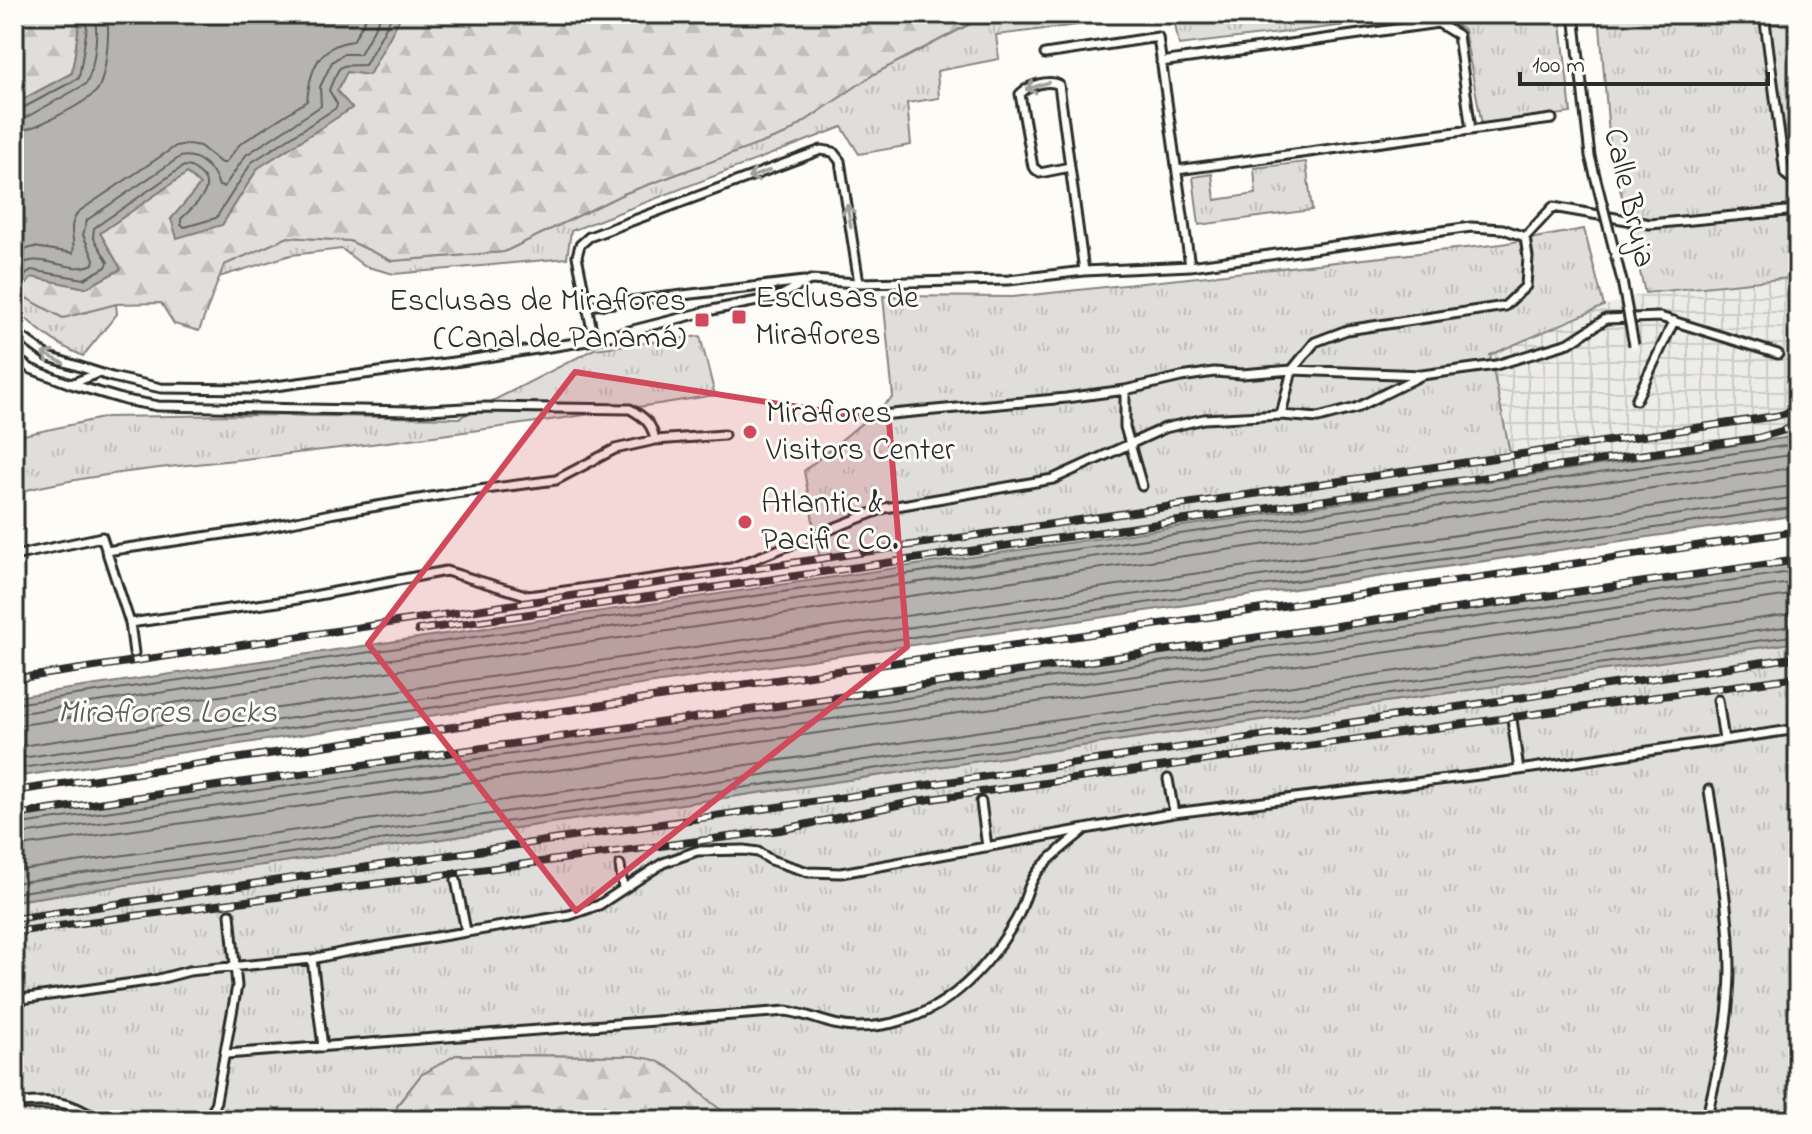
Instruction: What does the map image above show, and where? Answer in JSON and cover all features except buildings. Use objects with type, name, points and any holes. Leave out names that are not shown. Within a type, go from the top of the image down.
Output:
[{"type":"lane","name":"Calle Bruja","points":[[1574,14],[1590,156],[1622,281],[1634,345]]},
{"type":"lane","points":[[1764,14],[1785,174],[1798,184]]},
{"type":"lane","points":[[1161,62],[1438,23],[1458,35],[1471,130]]},
{"type":"lane","points":[[1045,54],[1158,37],[1190,266]]},
{"type":"lane","points":[[1070,167],[1040,173],[1033,167],[1020,94],[1025,89],[1050,82],[1059,85],[1084,271]]},
{"type":"lane","points":[[1177,170],[1552,119]]},
{"type":"lane","points":[[594,340],[577,256],[580,245],[589,237],[821,150],[833,152],[840,161],[859,283]]},
{"type":"lane","points":[[1525,237],[1553,207],[1650,224],[1787,211],[1798,206]]},
{"type":"lane","points":[[588,306],[810,280],[859,283],[1009,280],[1084,271],[1190,266],[1471,227],[1503,229],[1525,237]]},
{"type":"lane","points":[[1281,415],[1292,370],[1315,342],[1347,330],[1505,306],[1526,286],[1528,257],[1525,237]]},
{"type":"lane","points":[[14,331],[49,357],[98,373],[161,388],[253,389],[594,340],[778,297],[810,280]]},
{"type":"lane","points":[[870,416],[1125,390],[1214,372],[1242,374],[1292,370],[1422,375],[1496,365],[1569,343],[1606,319],[1660,317],[1778,354]]},
{"type":"lane","points":[[1636,400],[1674,321]]},
{"type":"lane","points":[[14,357],[31,369],[71,384],[158,406],[410,411],[482,407],[630,409],[643,416],[653,427],[655,440]]},
{"type":"lane","points":[[71,384],[98,373]]},
{"type":"lane","points":[[130,623],[292,600],[446,571],[529,596],[731,568],[885,508],[1053,479],[1165,428],[1204,419],[1281,415],[1318,418],[1356,408],[1422,375]]},
{"type":"lane","points":[[1125,390],[1125,427],[1142,486]]},
{"type":"lane","points":[[106,551],[258,529],[455,493],[556,480],[603,454],[655,440],[724,435]]},
{"type":"lane","points":[[14,556],[102,537],[130,623],[134,653]]},
{"type":"lane","points":[[1797,687],[1798,693]]},
{"type":"lane","points":[[1718,700],[1724,740]]},
{"type":"lane","points":[[1512,719],[1519,770]]},
{"type":"lane","points":[[14,1000],[155,980],[189,971],[312,959],[570,915],[599,905],[663,863],[697,851],[758,852],[791,867],[825,874],[1174,813],[1519,770],[1798,729]]},
{"type":"lane","points":[[1168,779],[1174,813]]},
{"type":"lane","points":[[1706,1120],[1722,1052],[1730,968],[1709,790]]},
{"type":"lane","points":[[981,802],[987,847]]},
{"type":"lane","points":[[226,1054],[786,1011],[828,1024],[855,1027],[902,1021],[938,1006],[971,982],[998,949],[1018,917],[1039,871],[1086,827]]},
{"type":"lane","points":[[620,865],[623,888]]},
{"type":"lane","points":[[456,880],[466,931]]},
{"type":"lane","points":[[208,1120],[215,1106],[237,986],[230,914]]},
{"type":"lane","points":[[312,959],[323,1047]]},
{"type":"lane","points":[[14,1104],[54,1101],[80,1107],[98,1120]]},
{"type":"highlighted area","points":[[575,372],[889,421],[907,647],[576,911],[368,644]]},
{"type":"shaded area","points":[[1798,277],[1798,436],[1515,477],[1489,355],[1604,306],[1645,293]]},
{"type":"green space","points":[[14,14],[73,14],[79,26],[72,73],[14,104]]},
{"type":"green space","points":[[401,14],[989,14],[874,74],[786,134],[623,194],[504,252],[392,261],[350,241],[288,237],[224,265],[199,331],[174,324],[161,303],[116,304],[63,318],[19,294],[32,277],[86,288],[121,269],[100,233],[187,173],[201,185],[171,219],[222,225],[258,168],[351,108],[337,91],[347,71],[369,75]]},
{"type":"green space","points":[[989,14],[1165,14],[996,35],[999,59],[937,71],[939,98],[907,103],[911,145],[859,154],[842,127],[571,231],[567,258],[394,274],[364,266],[342,249],[291,255],[219,277],[224,265],[288,237],[350,241],[392,261],[504,252],[623,194],[786,134],[874,74]]},
{"type":"green space","points":[[1173,14],[1438,14],[1179,45]]},
{"type":"green space","points":[[1438,14],[1560,14],[1571,113],[1482,125],[1464,30]]},
{"type":"green space","points":[[1599,14],[1798,14],[1798,277],[1645,293],[1610,146]]},
{"type":"green space","points":[[1306,162],[1312,210],[1199,225],[1193,177],[1212,174],[1215,200],[1256,194],[1254,168]]},
{"type":"green space","points":[[1584,229],[1604,306],[1490,355],[1515,477],[822,571],[804,471],[893,397],[883,296],[1013,297],[1502,244]]},
{"type":"green space","points":[[14,294],[63,318],[116,304],[117,314],[83,356],[54,341],[30,322],[14,307]]},
{"type":"green space","points":[[700,336],[715,395],[449,434],[116,473],[14,493],[14,437],[107,417],[459,418],[594,349]]},
{"type":"green space","points":[[1798,642],[1798,1120],[739,1120],[722,1113],[690,1083],[634,1056],[456,1055],[421,1075],[397,1105],[397,1120],[14,1120],[14,901]]},
{"type":"green space","points":[[456,1055],[634,1056],[650,1059],[670,1068],[718,1108],[739,1120],[397,1120],[397,1106],[421,1075]]},
{"type":"water","points":[[73,14],[401,16],[369,75],[347,72],[337,91],[352,108],[258,168],[222,225],[177,238],[171,219],[200,185],[187,173],[100,233],[121,269],[86,288],[32,277],[19,294],[14,294],[14,104],[72,73],[79,26]]},
{"type":"water","name":"Miraflores Locks","points":[[1798,436],[1798,515],[14,777],[14,697]]},
{"type":"water","name":"Miraflores Locks","points":[[1798,563],[1798,642],[14,901],[14,817]]},
{"type":"railway","points":[[14,679],[1776,416],[1798,410]]},
{"type":"railway","points":[[418,630],[1758,438],[1798,426]]},
{"type":"railway","points":[[14,791],[1798,531]]},
{"type":"railway","points":[[14,815],[1798,560]]},
{"type":"railway","points":[[14,919],[1798,657]]},
{"type":"railway","points":[[14,932],[780,830],[917,801],[1798,677]]},
{"type":"place","name":"Esclusas de Miraflores","points":[[739,317]]},
{"type":"place","name":"Esclusas de Miraflores (Canal de Panamá)","points":[[702,320]]},
{"type":"place","name":"Miraflores Visitors Center","points":[[750,432]]},
{"type":"place","name":"Atlantic & Pacific Co.","points":[[745,522]]}]
